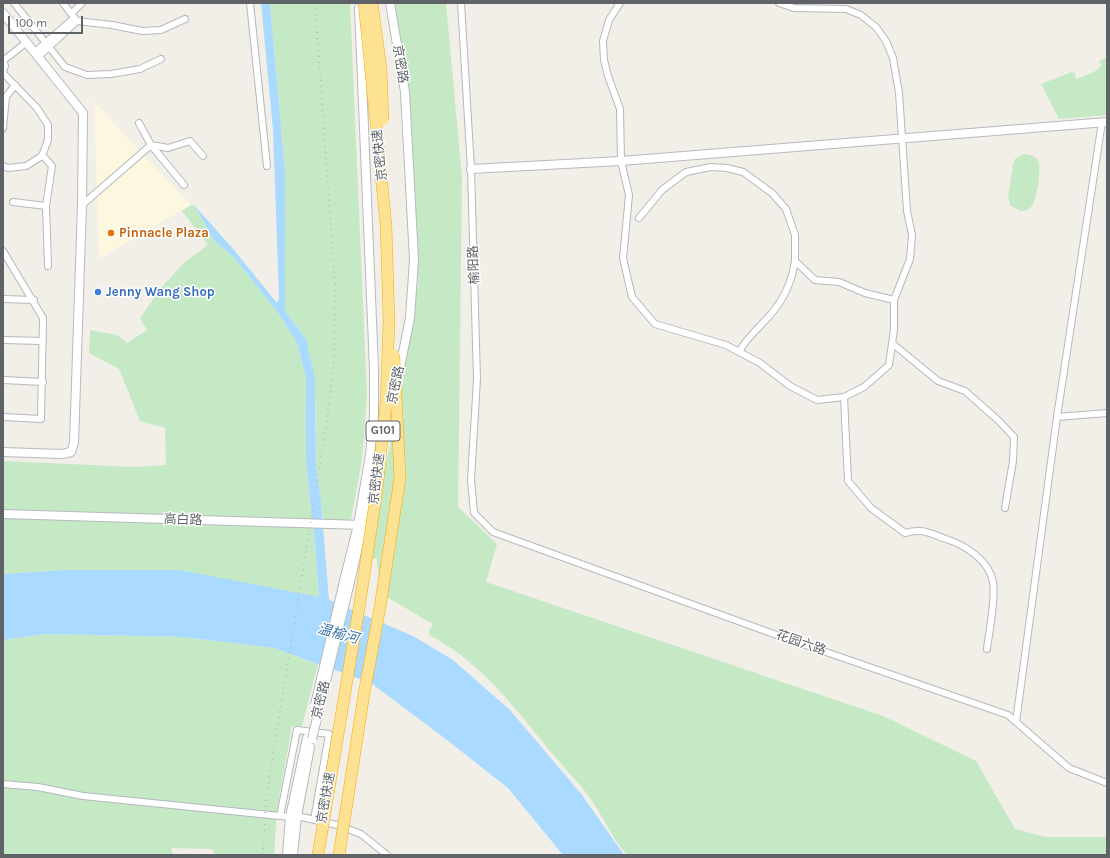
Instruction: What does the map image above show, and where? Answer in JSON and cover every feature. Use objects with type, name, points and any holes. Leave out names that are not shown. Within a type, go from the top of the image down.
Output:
[{"type":"highway","name":"京密快速","points":[[318,855],[360,602],[377,489],[386,403],[388,321],[386,225],[364,3]]},
{"type":"highway","name":"京密快速","points":[[339,855],[400,478],[380,68],[372,3]]},
{"type":"main road","name":"京密路","points":[[359,3],[374,369],[374,416],[361,525]]},
{"type":"main road","name":"京密路","points":[[287,855],[293,816],[309,739],[378,456],[389,419],[410,318],[414,260],[405,92],[390,3]]},
{"type":"main road","points":[[3,13],[84,112],[74,443],[71,452],[62,454],[3,452]]},
{"type":"main road","points":[[471,169],[621,161],[1105,122]]},
{"type":"main road","name":"高白路","points":[[3,514],[361,525]]},
{"type":"main road","name":"京密路","points":[[293,816],[293,855]]},
{"type":"street","points":[[14,3],[65,67],[87,74],[111,74],[140,69],[161,59]]},
{"type":"street","points":[[63,3],[74,17],[142,31],[161,30],[185,19]]},
{"type":"street","points":[[37,54],[74,17],[82,3]]},
{"type":"street","points":[[250,3],[267,166]]},
{"type":"street","name":"榆阳路","points":[[461,3],[471,169],[477,379],[471,480],[474,513],[483,524]]},
{"type":"street","points":[[620,3],[609,20],[603,41],[604,60],[620,109],[621,161],[629,195],[623,258],[632,297],[655,324],[726,345],[760,363],[790,386],[817,400],[844,397],[864,388],[889,365],[894,328],[894,300],[910,259],[912,235],[907,211],[899,93],[893,58],[886,41],[876,27],[861,15],[846,9],[794,8],[779,3]]},
{"type":"street","points":[[3,166],[8,168],[26,166],[42,155],[48,140],[48,125],[37,108],[3,72],[5,66],[3,58],[26,40]]},
{"type":"street","points":[[3,128],[6,97],[14,85]]},
{"type":"street","points":[[1016,722],[1057,417],[1105,122]]},
{"type":"street","points":[[139,123],[151,146],[184,185]]},
{"type":"street","points":[[82,205],[151,146],[168,148],[190,140],[203,156]]},
{"type":"street","points":[[42,155],[52,166],[46,206],[48,266]]},
{"type":"street","points":[[639,218],[662,190],[686,172],[711,167],[727,168],[743,172],[772,193],[786,209],[795,235],[795,262],[793,278],[782,300],[772,314],[745,341],[739,352]]},
{"type":"street","points":[[13,202],[46,206]]},
{"type":"street","points":[[3,251],[6,259],[34,300],[43,318],[43,382],[41,419],[3,417]]},
{"type":"street","points":[[795,262],[815,280],[839,282],[865,293],[894,300]]},
{"type":"street","points":[[3,299],[34,300]]},
{"type":"street","points":[[3,340],[43,341]]},
{"type":"street","points":[[893,344],[938,381],[965,391],[999,421],[1014,437],[1013,461],[1005,508]]},
{"type":"street","points":[[3,380],[43,382]]},
{"type":"street","points":[[844,397],[848,481],[871,508],[905,533],[918,529],[961,544],[984,562],[993,582],[991,614],[986,649]]},
{"type":"street","points":[[1057,417],[1107,413]]},
{"type":"street","name":"花园六路","points":[[483,524],[493,532],[764,630],[1008,715],[1069,768],[1107,783]]},
{"type":"street","points":[[280,816],[297,730],[329,734],[314,820]]},
{"type":"street","points":[[3,784],[38,787],[83,796],[280,816],[293,816],[336,825],[361,834],[386,855]]},
{"type":"shaded area","points":[[94,102],[191,205],[99,259]]},
{"type":"green space","points":[[270,3],[350,3],[367,396],[362,459],[351,520],[323,520],[316,465],[316,407],[306,339],[285,311],[285,172]]},
{"type":"green space","points":[[395,3],[446,3],[462,178],[458,507],[497,544],[486,582],[883,716],[976,761],[1015,829],[1046,837],[1107,837],[1107,855],[627,855],[609,830],[584,790],[496,687],[465,658],[429,635],[429,630],[433,624],[380,593],[377,559],[369,557],[380,491],[400,399],[418,284],[411,116]]},
{"type":"green space","points":[[1107,57],[1107,115],[1059,119],[1041,84],[1074,71],[1076,79],[1094,72],[1101,66],[1099,61]]},
{"type":"green space","points":[[1024,154],[1037,159],[1039,164],[1039,176],[1034,203],[1028,209],[1021,211],[1011,206],[1008,198],[1013,164],[1015,159]]},
{"type":"green space","points":[[191,205],[195,206],[213,239],[236,260],[279,314],[297,343],[306,378],[306,463],[319,597],[254,585],[63,570],[3,574],[3,461],[135,467],[166,465],[165,428],[140,421],[119,369],[89,353],[90,330],[117,335],[127,343],[147,330],[140,318],[161,288],[185,262],[208,245],[182,211]]},
{"type":"green space","points":[[46,634],[183,637],[274,648],[318,664],[302,726],[292,726],[277,810],[274,855],[215,855],[212,849],[171,848],[173,855],[3,855],[3,640]]},
{"type":"water","name":"温榆河","points":[[261,3],[270,3],[285,172],[285,311],[306,339],[315,379],[316,465],[321,501],[329,600],[413,636],[453,660],[510,710],[582,795],[624,855],[563,855],[508,788],[371,683],[274,648],[183,637],[46,634],[3,640],[3,574],[63,570],[180,570],[319,597],[306,463],[306,378],[297,343],[279,314],[236,260],[213,239],[195,206],[234,250],[277,303],[279,299],[273,130]]},
{"type":"railway","points":[[263,855],[266,798],[328,414],[334,362],[335,284],[315,3]]},
{"type":"place","name":"Pinnacle Plaza","points":[[111,233]]},
{"type":"place","name":"Jenny Wang Shop","points":[[98,292]]}]
